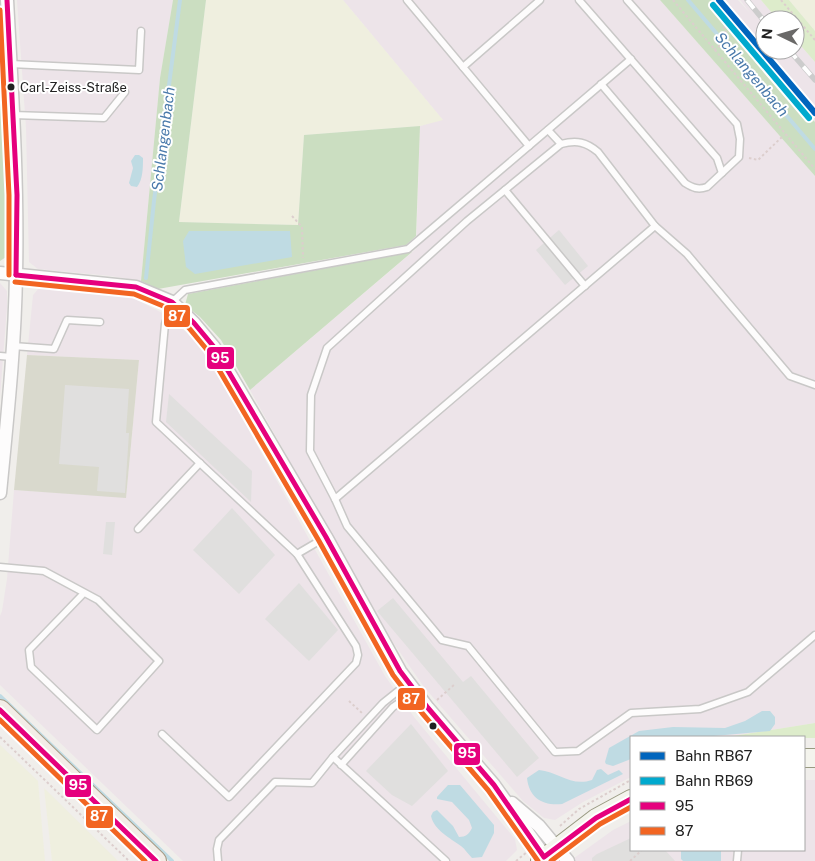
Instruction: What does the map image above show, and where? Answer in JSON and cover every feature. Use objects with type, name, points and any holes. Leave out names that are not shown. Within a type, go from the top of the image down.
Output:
[{"type":"main road","points":[[0,710],[156,861]]},
{"type":"main road","points":[[0,726],[141,861]]},
{"type":"main road","points":[[544,857],[596,818],[630,800]]},
{"type":"street","points":[[0,493],[5,385],[16,275],[17,195],[7,0]]},
{"type":"street","points":[[0,273],[136,287],[172,302],[194,323],[214,347],[412,688],[494,785],[544,857]]},
{"type":"lane","points":[[406,0],[530,146]]},
{"type":"lane","points":[[463,67],[540,0]]},
{"type":"lane","points":[[579,0],[717,158],[722,173]]},
{"type":"lane","points":[[601,84],[685,183],[694,188],[701,189],[707,186],[717,179],[739,157],[740,139],[737,124],[627,0]]},
{"type":"lane","points":[[10,64],[139,70],[141,31]]},
{"type":"lane","points":[[162,734],[229,797],[356,663],[358,655],[356,646],[297,554],[156,422],[165,324],[172,302],[185,290],[408,249],[631,59]]},
{"type":"lane","points":[[13,115],[104,118],[125,92]]},
{"type":"lane","points":[[548,130],[561,144]]},
{"type":"lane","points":[[815,385],[790,376],[687,254],[655,226],[598,152],[589,144],[579,141],[561,144],[467,221],[327,348],[310,395],[310,451],[348,526],[442,640],[468,646],[555,752],[578,751],[631,713],[700,710],[748,692],[815,635]]},
{"type":"lane","points":[[506,190],[585,286]]},
{"type":"lane","points":[[335,499],[655,226]]},
{"type":"lane","points":[[8,353],[54,349],[67,320],[100,322]]},
{"type":"lane","points":[[138,529],[200,463]]},
{"type":"lane","points":[[297,554],[326,537]]},
{"type":"lane","points":[[0,567],[44,571],[98,600],[159,662],[97,730],[31,667],[29,650],[84,593]]},
{"type":"lane","points":[[218,861],[216,849],[219,840],[275,782],[312,783],[383,702],[412,688]]},
{"type":"lane","points":[[341,765],[412,688]]},
{"type":"lane","points":[[333,757],[446,861]]},
{"type":"path","points":[[673,0],[815,169]]},
{"type":"path","points":[[781,0],[815,40]]},
{"type":"path","points":[[714,50],[729,38],[724,28],[726,22]]},
{"type":"path","points":[[739,157],[758,160],[785,134]]},
{"type":"path","points":[[292,216],[302,227],[303,268]]},
{"type":"path","points":[[428,708],[455,684]]},
{"type":"path","points":[[349,701],[368,719]]},
{"type":"path","points":[[0,737],[129,861]]},
{"type":"path","points":[[630,861],[641,851]]},
{"type":"path","points":[[516,861],[522,856],[544,857]]},
{"type":"path","points":[[522,856],[544,857]]},
{"type":"shaded area","points":[[17,0],[173,0],[160,78],[141,281],[38,269],[29,262],[26,128]]},
{"type":"shaded area","points":[[343,0],[660,0],[815,176],[815,723],[733,736],[630,736],[630,778],[583,802],[555,820],[544,818],[523,801],[424,687],[383,628],[250,390],[416,249],[420,126],[442,119]]},
{"type":"shaded area","points":[[713,0],[738,0],[750,13],[740,0],[761,0],[770,10],[755,10],[755,50]]},
{"type":"shaded area","points":[[805,50],[815,62],[815,122],[763,60],[805,60]]},
{"type":"shaded area","points":[[559,230],[588,266],[565,285],[536,250]]},
{"type":"shaded area","points":[[0,283],[7,291],[7,307],[0,397]]},
{"type":"shaded area","points":[[40,287],[122,292],[166,315],[206,353],[385,676],[414,717],[515,839],[517,850],[506,861],[183,861],[0,685],[0,616],[7,579],[14,490],[126,497],[139,360],[27,355],[33,295]]},
{"type":"shaded area","points":[[27,355],[139,360],[126,498],[14,490]]},
{"type":"shaded area","points":[[65,385],[129,389],[126,433],[129,433],[125,493],[97,491],[99,467],[59,464]]},
{"type":"shaded area","points":[[169,394],[252,471],[251,502],[166,422]]},
{"type":"shaded area","points":[[232,508],[275,555],[239,594],[193,550]]},
{"type":"shaded area","points":[[106,522],[115,522],[112,555],[103,554]]},
{"type":"shaded area","points":[[299,583],[338,630],[309,661],[265,619]]},
{"type":"shaded area","points":[[393,598],[463,682],[471,676],[539,758],[517,777],[377,611]]},
{"type":"shaded area","points":[[411,724],[448,771],[412,806],[392,795],[366,771]]},
{"type":"shaded area","points":[[805,780],[815,780],[815,861],[570,861],[613,830],[630,822],[630,851],[805,851]]},
{"type":"shaded area","points":[[630,838],[630,851],[666,851],[675,861],[592,861],[592,858]]},
{"type":"green space","points":[[173,0],[206,0],[179,222],[298,225],[304,135],[420,126],[416,236],[406,245],[158,289],[141,281],[160,78]]},
{"type":"green space","points":[[206,0],[343,0],[443,120],[420,126],[304,135],[298,225],[179,222]]},
{"type":"green space","points":[[660,0],[713,0],[755,50],[755,60],[763,60],[815,122],[815,176]]},
{"type":"green space","points":[[761,0],[789,0],[797,10],[770,10]]},
{"type":"green space","points":[[789,0],[815,0],[815,31],[805,19],[805,10],[797,10]]},
{"type":"green space","points":[[805,19],[815,31],[815,62],[805,50]]},
{"type":"green space","points":[[0,57],[9,249],[6,257],[0,261]]},
{"type":"green space","points":[[412,252],[250,390],[221,340],[200,317],[185,305],[188,294]]},
{"type":"green space","points":[[815,723],[815,738],[805,738],[805,736],[733,736]]},
{"type":"green space","points":[[0,745],[38,781],[45,861],[0,861]]},
{"type":"green space","points":[[44,788],[118,861],[52,861]]},
{"type":"water","points":[[135,155],[143,158],[142,177],[137,187],[131,186],[129,183],[133,168],[131,161]]},
{"type":"water","points":[[189,231],[290,231],[292,257],[195,274],[186,267],[183,241]]},
{"type":"water","points":[[762,711],[770,711],[775,717],[775,724],[770,731],[714,736],[630,736],[639,731],[673,727],[725,728],[745,721]]},
{"type":"water","points":[[630,736],[630,759],[613,766],[606,764],[609,748]]},
{"type":"water","points":[[601,769],[608,775],[619,770],[623,774],[562,804],[543,802],[534,796],[528,785],[527,778],[539,770],[578,782],[585,782],[592,780],[597,770]]},
{"type":"water","points":[[448,785],[460,785],[494,825],[494,833],[482,857],[472,858],[462,847],[439,830],[433,821],[431,816],[437,810],[453,826],[459,837],[467,835],[472,828],[469,820],[452,802],[437,799]]},
{"type":"water","points":[[681,851],[721,851],[721,861],[683,861],[681,859]]},
{"type":"waterway","name":"Schlangenbach","points":[[146,278],[180,0]]},
{"type":"waterway","name":"Schlangenbach","points":[[688,0],[815,149]]},
{"type":"waterway","points":[[0,696],[172,861]]},
{"type":"railway","points":[[747,0],[755,10]]},
{"type":"railway","points":[[798,60],[815,80]]},
{"type":"rail line","name":"RB67","points":[[719,0],[815,113]]},
{"type":"rail line","name":"RB69","points":[[713,5],[809,118]]},
{"type":"transit line","name":"95","points":[[7,0],[17,195],[16,275]]},
{"type":"transit line","name":"87","points":[[0,10],[9,195],[9,275]]},
{"type":"transit line","name":"95","points":[[16,275],[136,287],[172,302],[194,323],[214,347],[326,537],[400,671],[428,708],[494,785],[544,857],[596,818],[630,800]]},
{"type":"transit line","name":"87","points":[[15,282],[134,294],[168,308],[189,328],[208,351],[319,541],[393,675],[422,713],[488,790],[538,861]]},
{"type":"transit line","name":"95","points":[[0,710],[156,861]]},
{"type":"transit line","name":"87","points":[[0,720],[145,861]]},
{"type":"transit line","name":"87","points":[[551,861],[600,824],[630,808]]},
{"type":"place","name":"Carl-Zeiss-Straße","points":[[11,87]]}]
